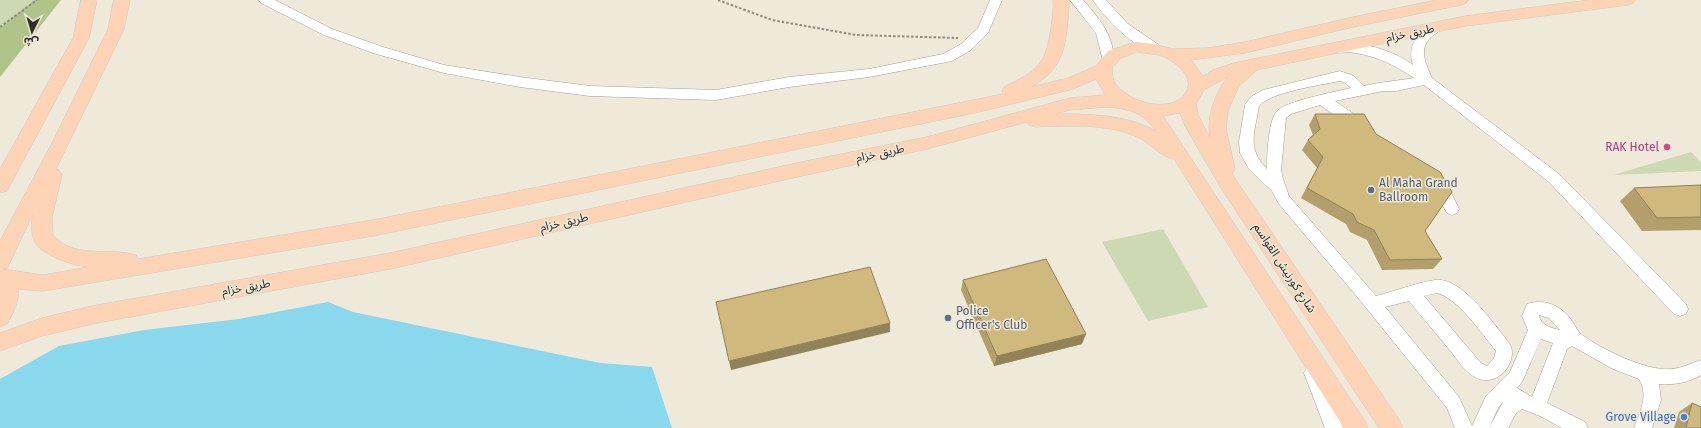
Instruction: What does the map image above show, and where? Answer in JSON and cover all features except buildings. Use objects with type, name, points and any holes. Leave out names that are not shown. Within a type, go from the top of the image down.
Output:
[{"type":"main road","points":[[0,186],[81,38],[89,0]]},
{"type":"main road","points":[[0,318],[9,297],[7,283],[1,272],[10,240],[61,143],[116,29],[122,0]]},
{"type":"main road","points":[[978,106],[1034,79],[1050,64],[1058,47],[1061,0]]},
{"type":"main road","name":"طريق خزام","points":[[1171,54],[1190,55],[1216,53],[1344,23],[1461,0]]},
{"type":"main road","name":"طريق خزام","points":[[1192,95],[1219,74],[1253,64],[1330,50],[1465,21],[1628,0]]},
{"type":"main road","points":[[1,272],[43,283],[373,228],[978,106],[1073,83],[1106,63],[1120,51],[1136,47],[1154,48],[1171,54],[1186,63],[1195,75],[1192,95],[1175,109],[1160,111],[1136,106]]},
{"type":"main road","points":[[1106,63],[1104,81],[1112,93],[1156,119],[1357,428]]},
{"type":"main road","points":[[1228,182],[1217,130],[1219,111],[1233,82],[1253,64]]},
{"type":"main road","name":"شارع كورنيش القواسم","points":[[1192,95],[1189,115],[1194,126],[1228,182],[1392,428]]},
{"type":"main road","name":"طريق خزام","points":[[0,342],[42,327],[92,315],[390,261],[806,168],[927,143],[1070,104],[1106,101],[1136,106]]},
{"type":"main road","points":[[1003,122],[1092,120],[1136,128],[1162,142],[1190,171]]},
{"type":"main road","points":[[61,143],[42,217],[43,239],[60,251],[86,259],[106,261],[120,262],[218,255]]},
{"type":"street","points":[[265,0],[328,32],[378,50],[444,69],[520,82],[590,91],[716,95],[789,82],[870,73],[947,58],[966,47],[984,30],[996,0]]},
{"type":"street","points":[[1076,0],[1106,39],[1106,63]]},
{"type":"street","points":[[1099,0],[1123,28],[1154,48]]},
{"type":"street","points":[[1426,80],[1418,63],[1416,53],[1422,39],[1436,27]]},
{"type":"street","points":[[1330,50],[1353,48],[1366,50],[1395,60],[1426,80],[1554,178],[1680,309]]},
{"type":"street","points":[[1383,86],[1401,75],[1400,67],[1395,60]]},
{"type":"street","points":[[1278,188],[1254,165],[1247,153],[1246,142],[1250,110],[1254,102],[1268,93],[1340,76],[1349,79],[1362,91]]},
{"type":"street","points":[[1426,80],[1396,86],[1383,86],[1323,100],[1293,108],[1281,115],[1278,121],[1273,173],[1284,200],[1453,403],[1464,428]]},
{"type":"street","points":[[1323,100],[1373,135]]},
{"type":"street","points":[[1423,172],[1442,191],[1452,208]]},
{"type":"street","points":[[1372,304],[1412,293],[1438,286],[1449,289],[1458,294],[1504,349],[1504,356],[1493,371],[1487,374],[1475,368],[1412,293]]},
{"type":"street","points":[[1574,338],[1560,316],[1549,309],[1537,308],[1530,312],[1530,320],[1537,329],[1550,335],[1574,338],[1601,353],[1645,373],[1664,376],[1682,376],[1701,367]]},
{"type":"street","points":[[1480,428],[1492,402],[1516,377],[1537,329]]},
{"type":"street","points":[[1294,332],[1316,378],[1328,415],[1334,428]]},
{"type":"street","points":[[1529,404],[1560,345],[1574,338]]},
{"type":"street","points":[[1643,428],[1654,392],[1645,373]]},
{"type":"street","points":[[1504,389],[1529,404],[1562,418],[1579,428]]},
{"type":"street","points":[[1441,390],[1454,428]]},
{"type":"street","points":[[1498,428],[1510,407],[1529,404]]},
{"type":"path","points":[[0,27],[37,0]]},
{"type":"path","points":[[718,0],[772,20],[856,35],[976,38]]},
{"type":"green space","points":[[0,0],[34,0],[0,28]]},
{"type":"green space","points":[[34,0],[61,0],[0,77],[0,28]]},
{"type":"green space","points":[[1691,152],[1701,162],[1701,171],[1613,175]]},
{"type":"green space","points":[[1163,229],[1208,307],[1148,321],[1102,242]]},
{"type":"water","points":[[328,302],[353,312],[600,363],[652,367],[672,428],[0,428],[0,379],[59,346],[144,330],[239,319]]},
{"type":"place","name":"RAK Hotel","points":[[1667,147]]},
{"type":"place","name":"Al Maha Grand Ballroom","points":[[1371,190]]},
{"type":"place","name":"Police Officer's Club","points":[[948,318]]},
{"type":"place","name":"Grove Village","points":[[1684,417]]}]
